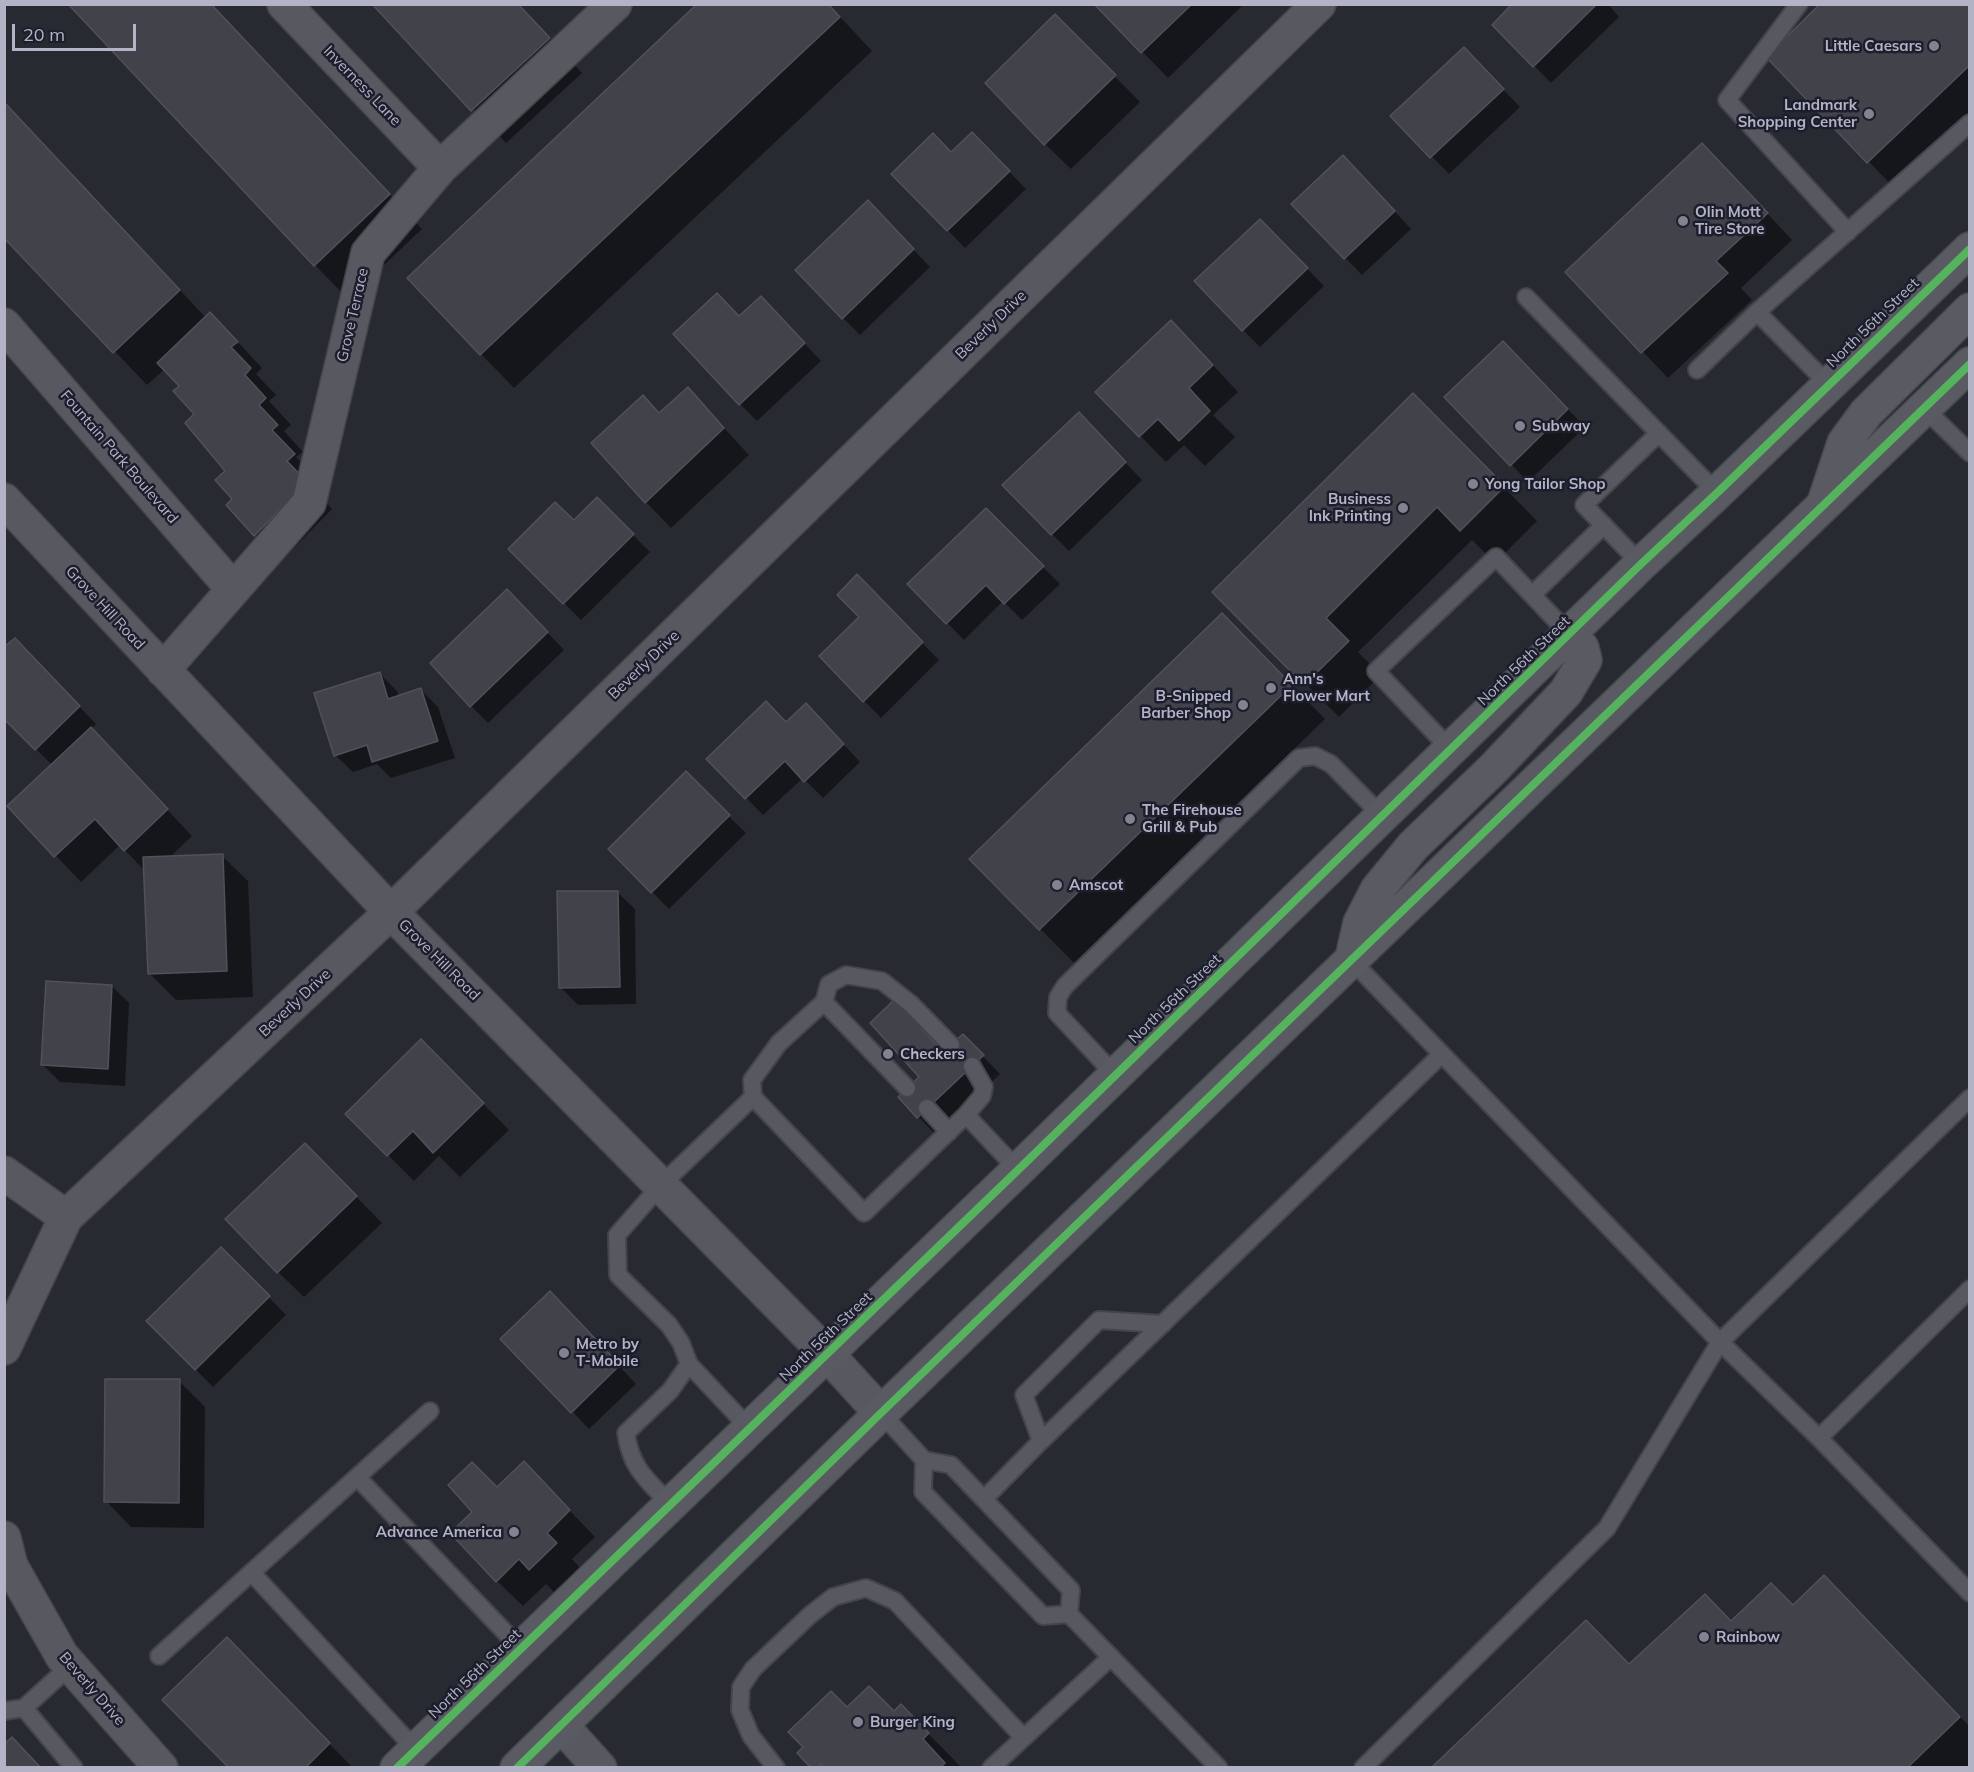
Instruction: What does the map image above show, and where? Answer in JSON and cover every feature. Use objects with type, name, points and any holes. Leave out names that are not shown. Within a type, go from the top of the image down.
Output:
[{"type":"main road","name":"North 56th Street","points":[[407,1758],[1018,1170],[1641,564],[1970,249]]},
{"type":"main road","points":[[1824,505],[1844,443],[1866,413],[1970,310]]},
{"type":"main road","points":[[517,1767],[562,1726],[881,1413],[1970,364]]},
{"type":"main road","points":[[1351,960],[1360,923],[1377,890],[1413,846],[1494,768],[1566,692],[1585,660],[1582,648],[1570,635]]},
{"type":"street","name":"Inverness Lane","points":[[284,4],[440,168]]},
{"type":"street","name":"Grove Terrace","points":[[163,670],[309,503],[368,253],[440,168],[615,4]]},
{"type":"street","name":"Beverly Drive","points":[[4,1348],[66,1217],[391,912],[1319,4]]},
{"type":"street","name":"Fountain Park Boulevard","points":[[4,325],[233,589]]},
{"type":"street","name":"Grove Hill Road","points":[[4,500],[391,912],[827,1354],[881,1413]]},
{"type":"street","points":[[4,1173],[66,1217]]},
{"type":"street","name":"Beverly Drive","points":[[4,1538],[11,1566],[62,1656],[160,1767]]},
{"type":"street","points":[[562,1726],[600,1767]]},
{"type":"lane","points":[[1799,4],[1727,100],[1848,232]]},
{"type":"lane","points":[[1697,370],[1757,312],[1970,123]]},
{"type":"lane","points":[[1526,297],[1717,493]]},
{"type":"lane","points":[[1757,312],[1829,385]]},
{"type":"lane","points":[[1924,408],[1970,453]]},
{"type":"lane","points":[[1641,564],[1584,505],[1659,434]]},
{"type":"lane","points":[[1532,595],[1604,525]]},
{"type":"lane","points":[[1451,750],[1376,671],[1496,557],[1570,635]]},
{"type":"lane","points":[[1115,1075],[1058,1013],[1058,997],[1073,978],[1299,758],[1315,756],[1331,764],[1383,816]]},
{"type":"lane","points":[[1351,960],[1720,1342],[1819,1438],[1970,1593]]},
{"type":"lane","points":[[951,1045],[911,1004],[882,981],[846,975],[829,984],[824,1002],[779,1043],[752,1080],[753,1097],[864,1213],[949,1132],[982,1096],[984,1087],[972,1066]]},
{"type":"lane","points":[[824,1002],[907,1088]]},
{"type":"lane","points":[[984,1499],[1041,1441],[1442,1054]]},
{"type":"lane","points":[[750,1429],[689,1364],[681,1344],[669,1325],[618,1275],[617,1235],[661,1185],[753,1097]]},
{"type":"lane","points":[[1363,1767],[1607,1528],[1720,1342],[1970,1098]]},
{"type":"lane","points":[[927,1108],[949,1132]]},
{"type":"lane","points":[[966,1115],[1018,1170]]},
{"type":"lane","points":[[1819,1438],[1970,1289]]},
{"type":"lane","points":[[1041,1441],[1024,1395],[1099,1320],[1163,1324]]},
{"type":"lane","points":[[671,1505],[637,1469],[628,1449],[626,1433],[670,1391],[689,1364]]},
{"type":"lane","points":[[159,1656],[430,1411]]},
{"type":"lane","points":[[881,1413],[924,1460],[951,1465],[1071,1590],[1069,1614],[1219,1767]]},
{"type":"lane","points":[[924,1460],[923,1492],[1043,1616],[1069,1614]]},
{"type":"lane","points":[[357,1477],[520,1650]]},
{"type":"lane","points":[[252,1573],[407,1758]]},
{"type":"lane","points":[[776,1767],[751,1736],[740,1710],[741,1687],[753,1669],[810,1615],[833,1597],[866,1588],[895,1601],[1023,1737]]},
{"type":"lane","points":[[991,1767],[1111,1657]]},
{"type":"lane","points":[[4,1711],[24,1708],[70,1666]]},
{"type":"lane","points":[[24,1708],[74,1767]]},
{"type":"building","points":[[68,4],[211,4],[390,194],[314,266]]},
{"type":"building","points":[[372,4],[518,4],[550,38],[471,111]]},
{"type":"building","points":[[697,4],[828,4],[840,17],[480,355],[407,278]]},
{"type":"building","points":[[1094,4],[1192,4],[1141,53]]},
{"type":"building","points":[[1512,4],[1597,4],[1533,67],[1492,25]]},
{"type":"building","name":"Landmark Shopping Center","points":[[1820,4],[1970,4],[1970,65],[1867,163],[1766,57]]},
{"type":"building","points":[[1055,14],[1116,75],[1044,145],[985,83]]},
{"type":"building","points":[[1464,47],[1504,89],[1430,158],[1390,116]]},
{"type":"building","points":[[4,102],[180,290],[113,353],[4,238]]},
{"type":"building","points":[[972,132],[1010,171],[947,231],[891,174],[933,133],[951,152]]},
{"type":"building","points":[[1702,143],[1768,213],[1716,261],[1728,273],[1641,353],[1565,272]]},
{"type":"building","points":[[1343,155],[1395,211],[1344,259],[1291,204]]},
{"type":"building","points":[[868,200],[914,249],[842,319],[795,270]]},
{"type":"building","points":[[1260,219],[1308,268],[1242,331],[1194,281]]},
{"type":"building","points":[[717,293],[739,316],[761,296],[805,343],[739,405],[673,334]]},
{"type":"building","points":[[210,312],[238,342],[231,347],[251,368],[245,375],[266,398],[259,405],[278,425],[272,430],[295,454],[287,461],[307,482],[254,536],[226,505],[232,499],[215,480],[225,471],[185,423],[194,414],[173,391],[179,386],[157,363]]},
{"type":"building","points":[[1171,320],[1213,365],[1189,388],[1210,411],[1179,441],[1158,419],[1139,437],[1095,392]]},
{"type":"building","points":[[1503,341],[1568,409],[1510,466],[1444,397]]},
{"type":"building","points":[[688,387],[724,428],[645,503],[591,443],[643,395],[659,413]]},
{"type":"building","points":[[1413,393],[1505,486],[1460,531],[1437,507],[1326,618],[1349,641],[1304,685],[1212,592]]},
{"type":"building","points":[[1079,412],[1126,462],[1051,535],[1002,485]]},
{"type":"building","points":[[597,497],[634,534],[563,604],[508,549],[555,502],[574,520]]},
{"type":"building","points":[[986,508],[1044,566],[1004,604],[986,585],[946,624],[907,584]]},
{"type":"building","points":[[857,574],[923,642],[863,702],[819,656],[859,617],[837,595]]},
{"type":"building","points":[[507,589],[548,632],[470,707],[430,663]]},
{"type":"building","points":[[1222,613],[1292,685],[1039,930],[969,859]]},
{"type":"building","points":[[15,638],[80,706],[35,750],[4,719],[4,647]]},
{"type":"building","points":[[380,672],[388,699],[421,688],[438,741],[372,762],[367,745],[334,756],[314,693]]},
{"type":"building","points":[[766,701],[786,722],[806,703],[844,744],[804,782],[785,761],[745,799],[706,759]]},
{"type":"building","points":[[91,727],[168,809],[124,851],[95,819],[54,857],[7,806]]},
{"type":"building","points":[[686,771],[730,815],[651,893],[608,849]]},
{"type":"building","points":[[223,854],[227,971],[148,974],[143,857]]},
{"type":"building","points":[[557,891],[618,891],[620,987],[559,988]]},
{"type":"building","points":[[46,981],[112,985],[108,1069],[41,1065]]},
{"type":"building","points":[[895,999],[943,1052],[963,1034],[984,1055],[917,1118],[898,1097],[919,1077],[870,1023]]},
{"type":"building","points":[[421,1039],[484,1103],[433,1153],[413,1131],[387,1156],[345,1114]]},
{"type":"building","points":[[305,1143],[357,1196],[277,1273],[225,1219]]},
{"type":"building","points":[[221,1247],[270,1296],[195,1370],[146,1321]]},
{"type":"building","points":[[550,1291],[620,1365],[571,1413],[500,1339]]},
{"type":"building","points":[[105,1379],[180,1379],[179,1503],[104,1502]]},
{"type":"building","points":[[524,1461],[570,1510],[547,1533],[557,1543],[529,1570],[519,1559],[496,1582],[450,1533],[472,1512],[448,1485],[472,1462],[497,1487]]},
{"type":"building","points":[[1824,1575],[1960,1717],[1907,1768],[1431,1768],[1586,1620],[1629,1664],[1705,1594],[1731,1621],[1771,1583],[1793,1605]]},
{"type":"building","points":[[227,1637],[330,1743],[305,1768],[229,1768],[162,1700]]},
{"type":"building","name":"Burger King","points":[[869,1686],[894,1711],[901,1704],[929,1733],[923,1739],[945,1763],[940,1768],[824,1768],[821,1764],[817,1768],[811,1768],[797,1753],[803,1747],[788,1732],[831,1691],[847,1707]]},
{"type":"building","points":[[12,1737],[41,1768],[4,1768],[4,1744]]},
{"type":"cycle path","points":[[397,1768],[1018,1170],[1641,564],[1970,249]]},
{"type":"cycle path","points":[[517,1768],[881,1413],[1970,364]]},
{"type":"place","name":"Little Caesars","points":[[1934,46]]},
{"type":"place","name":"Landmark Shopping Center","points":[[1869,114]]},
{"type":"place","name":"Olin Mott Tire Store","points":[[1683,221]]},
{"type":"place","name":"Subway","points":[[1520,426]]},
{"type":"place","name":"Yong Tailor Shop","points":[[1473,484]]},
{"type":"place","name":"Business Ink Printing","points":[[1403,508]]},
{"type":"place","name":"Ann's Flower Mart","points":[[1271,688]]},
{"type":"place","name":"B-Snipped Barber Shop","points":[[1243,705]]},
{"type":"place","name":"The Firehouse Grill & Pub","points":[[1130,819]]},
{"type":"place","name":"Amscot","points":[[1057,885]]},
{"type":"place","name":"Checkers","points":[[888,1054]]},
{"type":"place","name":"Metro by T-Mobile","points":[[564,1353]]},
{"type":"place","name":"Advance America","points":[[514,1532]]},
{"type":"place","name":"Rainbow","points":[[1704,1637]]},
{"type":"place","name":"Burger King","points":[[858,1722]]}]
